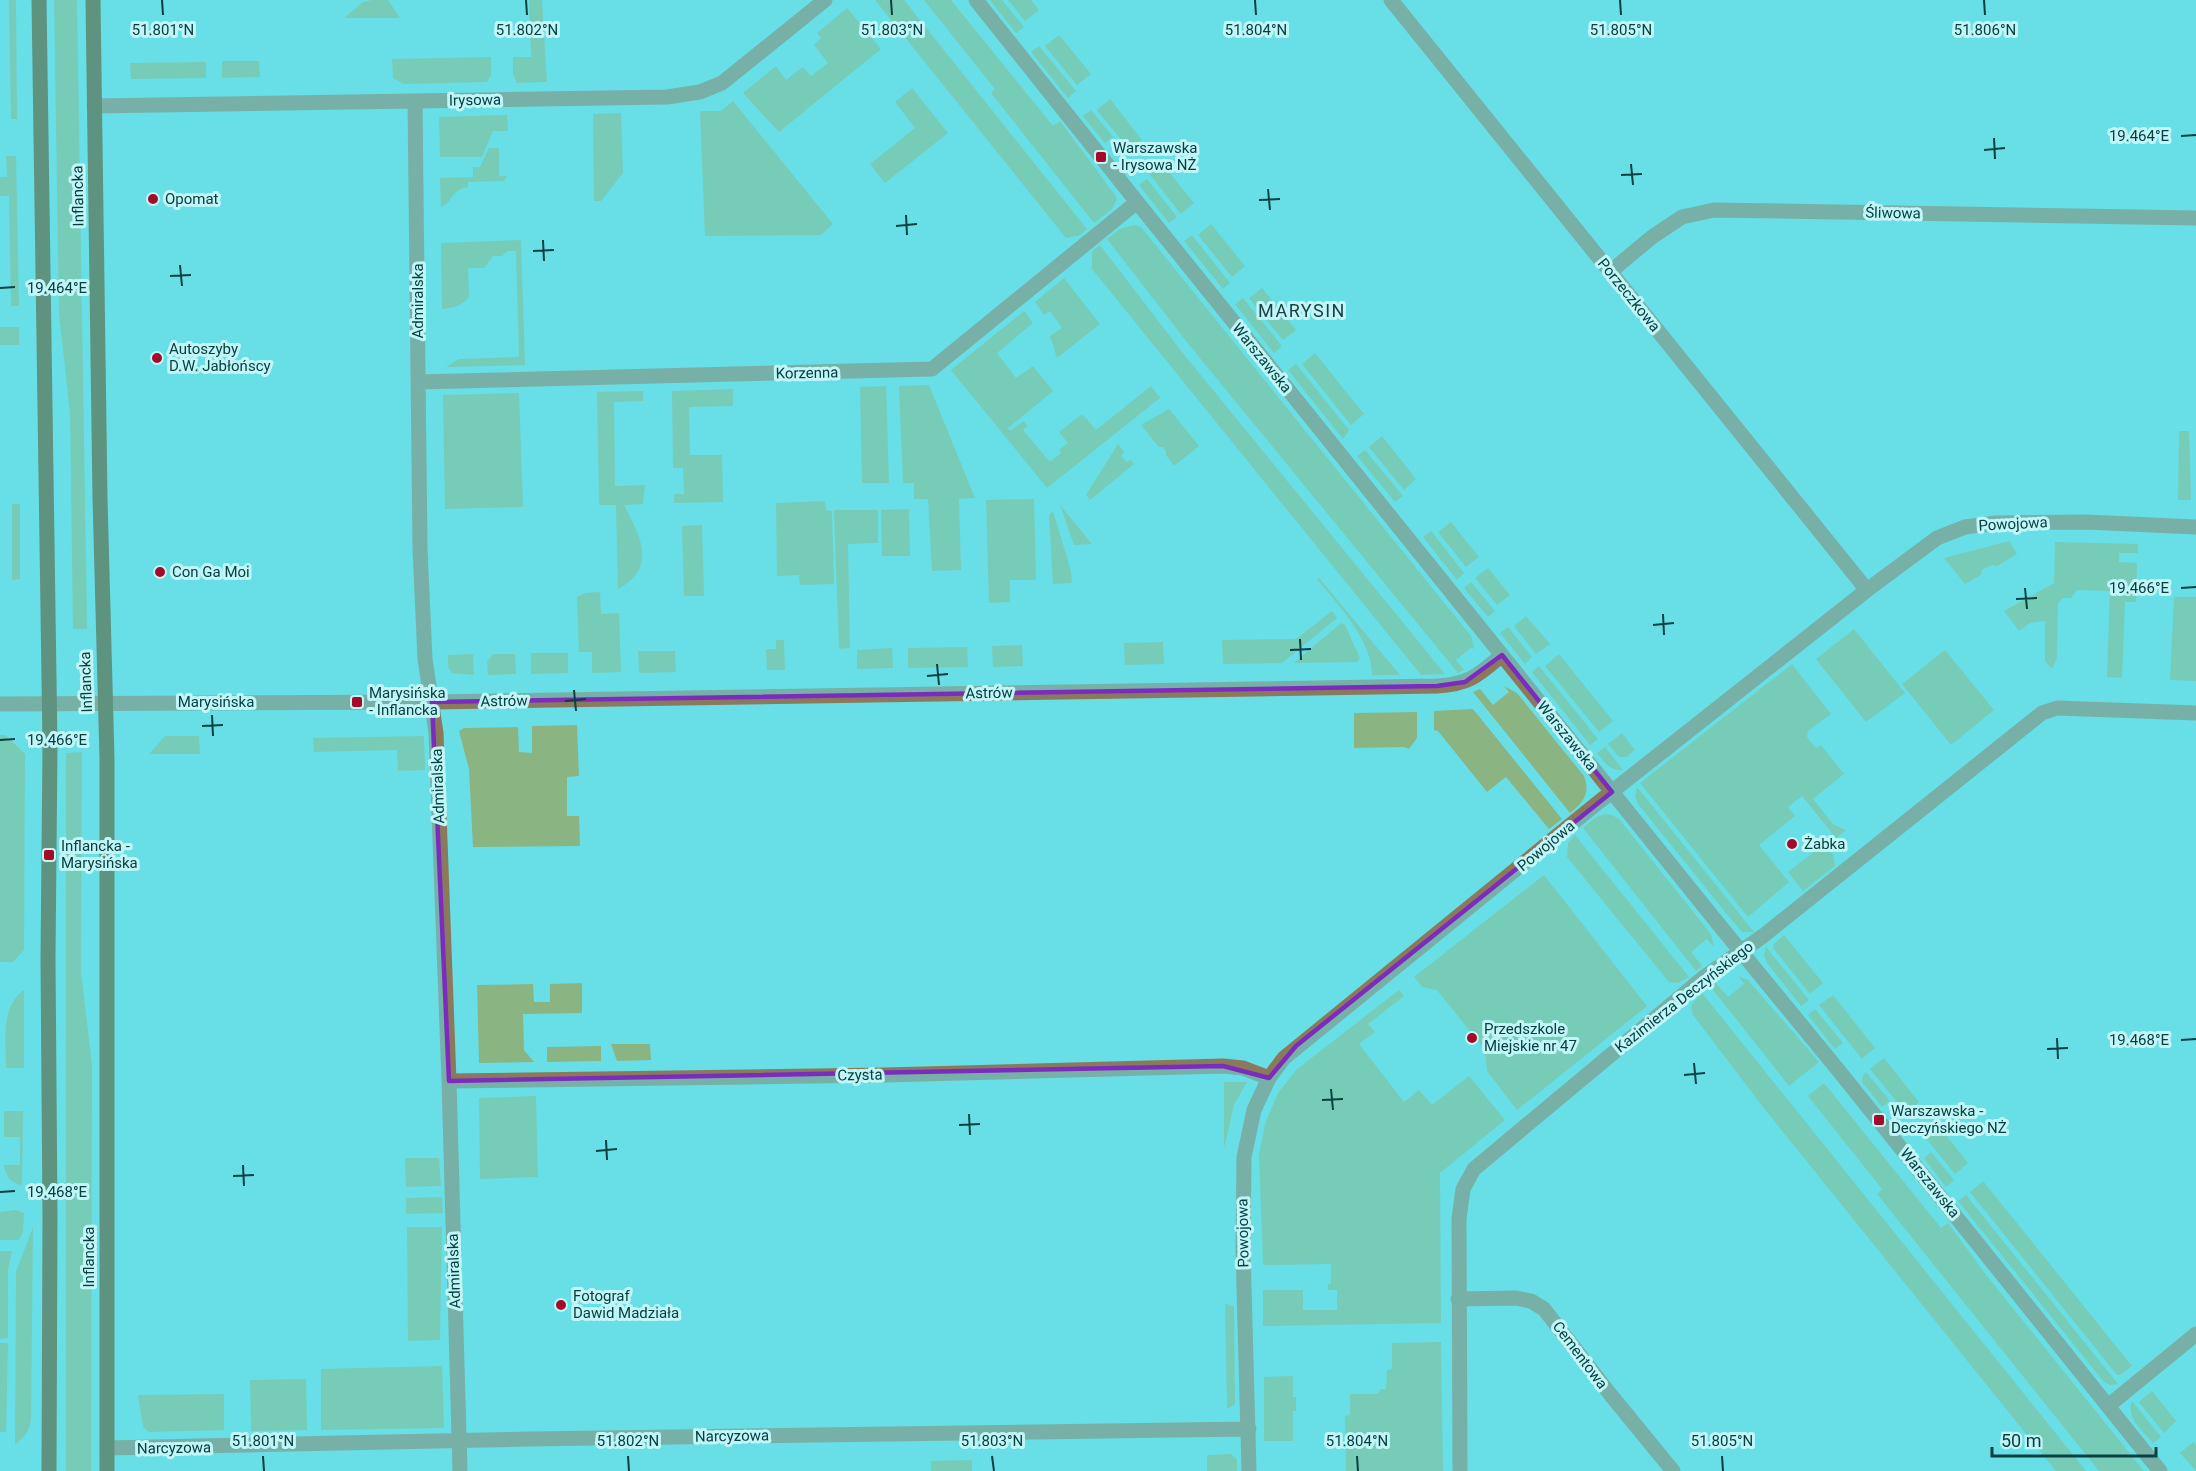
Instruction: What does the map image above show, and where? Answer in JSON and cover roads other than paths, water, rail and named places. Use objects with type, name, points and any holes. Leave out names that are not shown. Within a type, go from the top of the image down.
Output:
[{"type":"main road","points":[[39,0],[49,703],[49,1471]]},
{"type":"main road","name":"Inflancka","points":[[93,0],[107,851],[107,1471]]},
{"type":"street","name":"Irysowa","points":[[94,106],[667,97],[700,92],[716,86],[733,75],[825,0]]},
{"type":"street","name":"Warszawska","points":[[976,0],[2160,1471]]},
{"type":"street","name":"Porzeczkowa","points":[[1390,0],[1867,590]]},
{"type":"street","name":"Admiralska","points":[[415,101],[420,543],[424,659],[436,732],[460,1471]]},
{"type":"street","name":"Korzenna","points":[[418,382],[932,369],[1137,202]]},
{"type":"street","name":"Śliwowa","points":[[1610,272],[1652,237],[1682,217],[1714,210],[2196,218]]},
{"type":"street","name":"Powojowa","points":[[1249,1471],[1244,1271],[1244,1157],[1254,1110],[1269,1078],[1296,1046],[1612,792],[1924,546],[1950,532],[1973,525],[1996,523],[2086,522],[2196,527]]},
{"type":"street","name":"Astrów","points":[[432,702],[1437,686],[1465,682],[1502,656]]},
{"type":"street","name":"Marysińska","points":[[0,704],[432,702]]},
{"type":"street","name":"Kazimierza Deczyńskiego","points":[[1460,1471],[1458,1299],[1460,1204],[1463,1189],[1474,1169],[1695,985],[1763,936],[2049,710],[2066,708],[2196,713]]},
{"type":"street","name":"Czysta","points":[[449,1081],[885,1075],[1213,1066],[1243,1068],[1269,1078]]},
{"type":"street","name":"Cementowa","points":[[1458,1299],[1516,1298],[1531,1301],[1544,1309],[1673,1471]]},
{"type":"street","points":[[2108,1406],[2196,1334]]},
{"type":"street","name":"Narcyzowa","points":[[107,1449],[1249,1429]]},
{"type":"place","name":"Warszawska - Irysowa NŻ","points":[[1101,157]]},
{"type":"place","name":"Opomat","points":[[153,199]]},
{"type":"place","name":"Autoszyby D.W. Jabłońscy","points":[[157,358]]},
{"type":"place","name":"Con Ga Moi","points":[[160,572]]},
{"type":"place","name":"Marysińska - Inflancka","points":[[357,702]]},
{"type":"place","name":"Żabka","points":[[1792,844]]},
{"type":"place","name":"Inflancka - Marysińska","points":[[49,855]]},
{"type":"place","name":"Przedszkole Miejskie nr 47","points":[[1472,1038]]},
{"type":"place","name":"Warszawska - Deczyńskiego NŻ","points":[[1879,1120]]},
{"type":"place","name":"Fotograf Dawid Madziała","points":[[561,1305]]},
{"type":"district","name":"MARYSIN","points":[[1302,310]]}]
